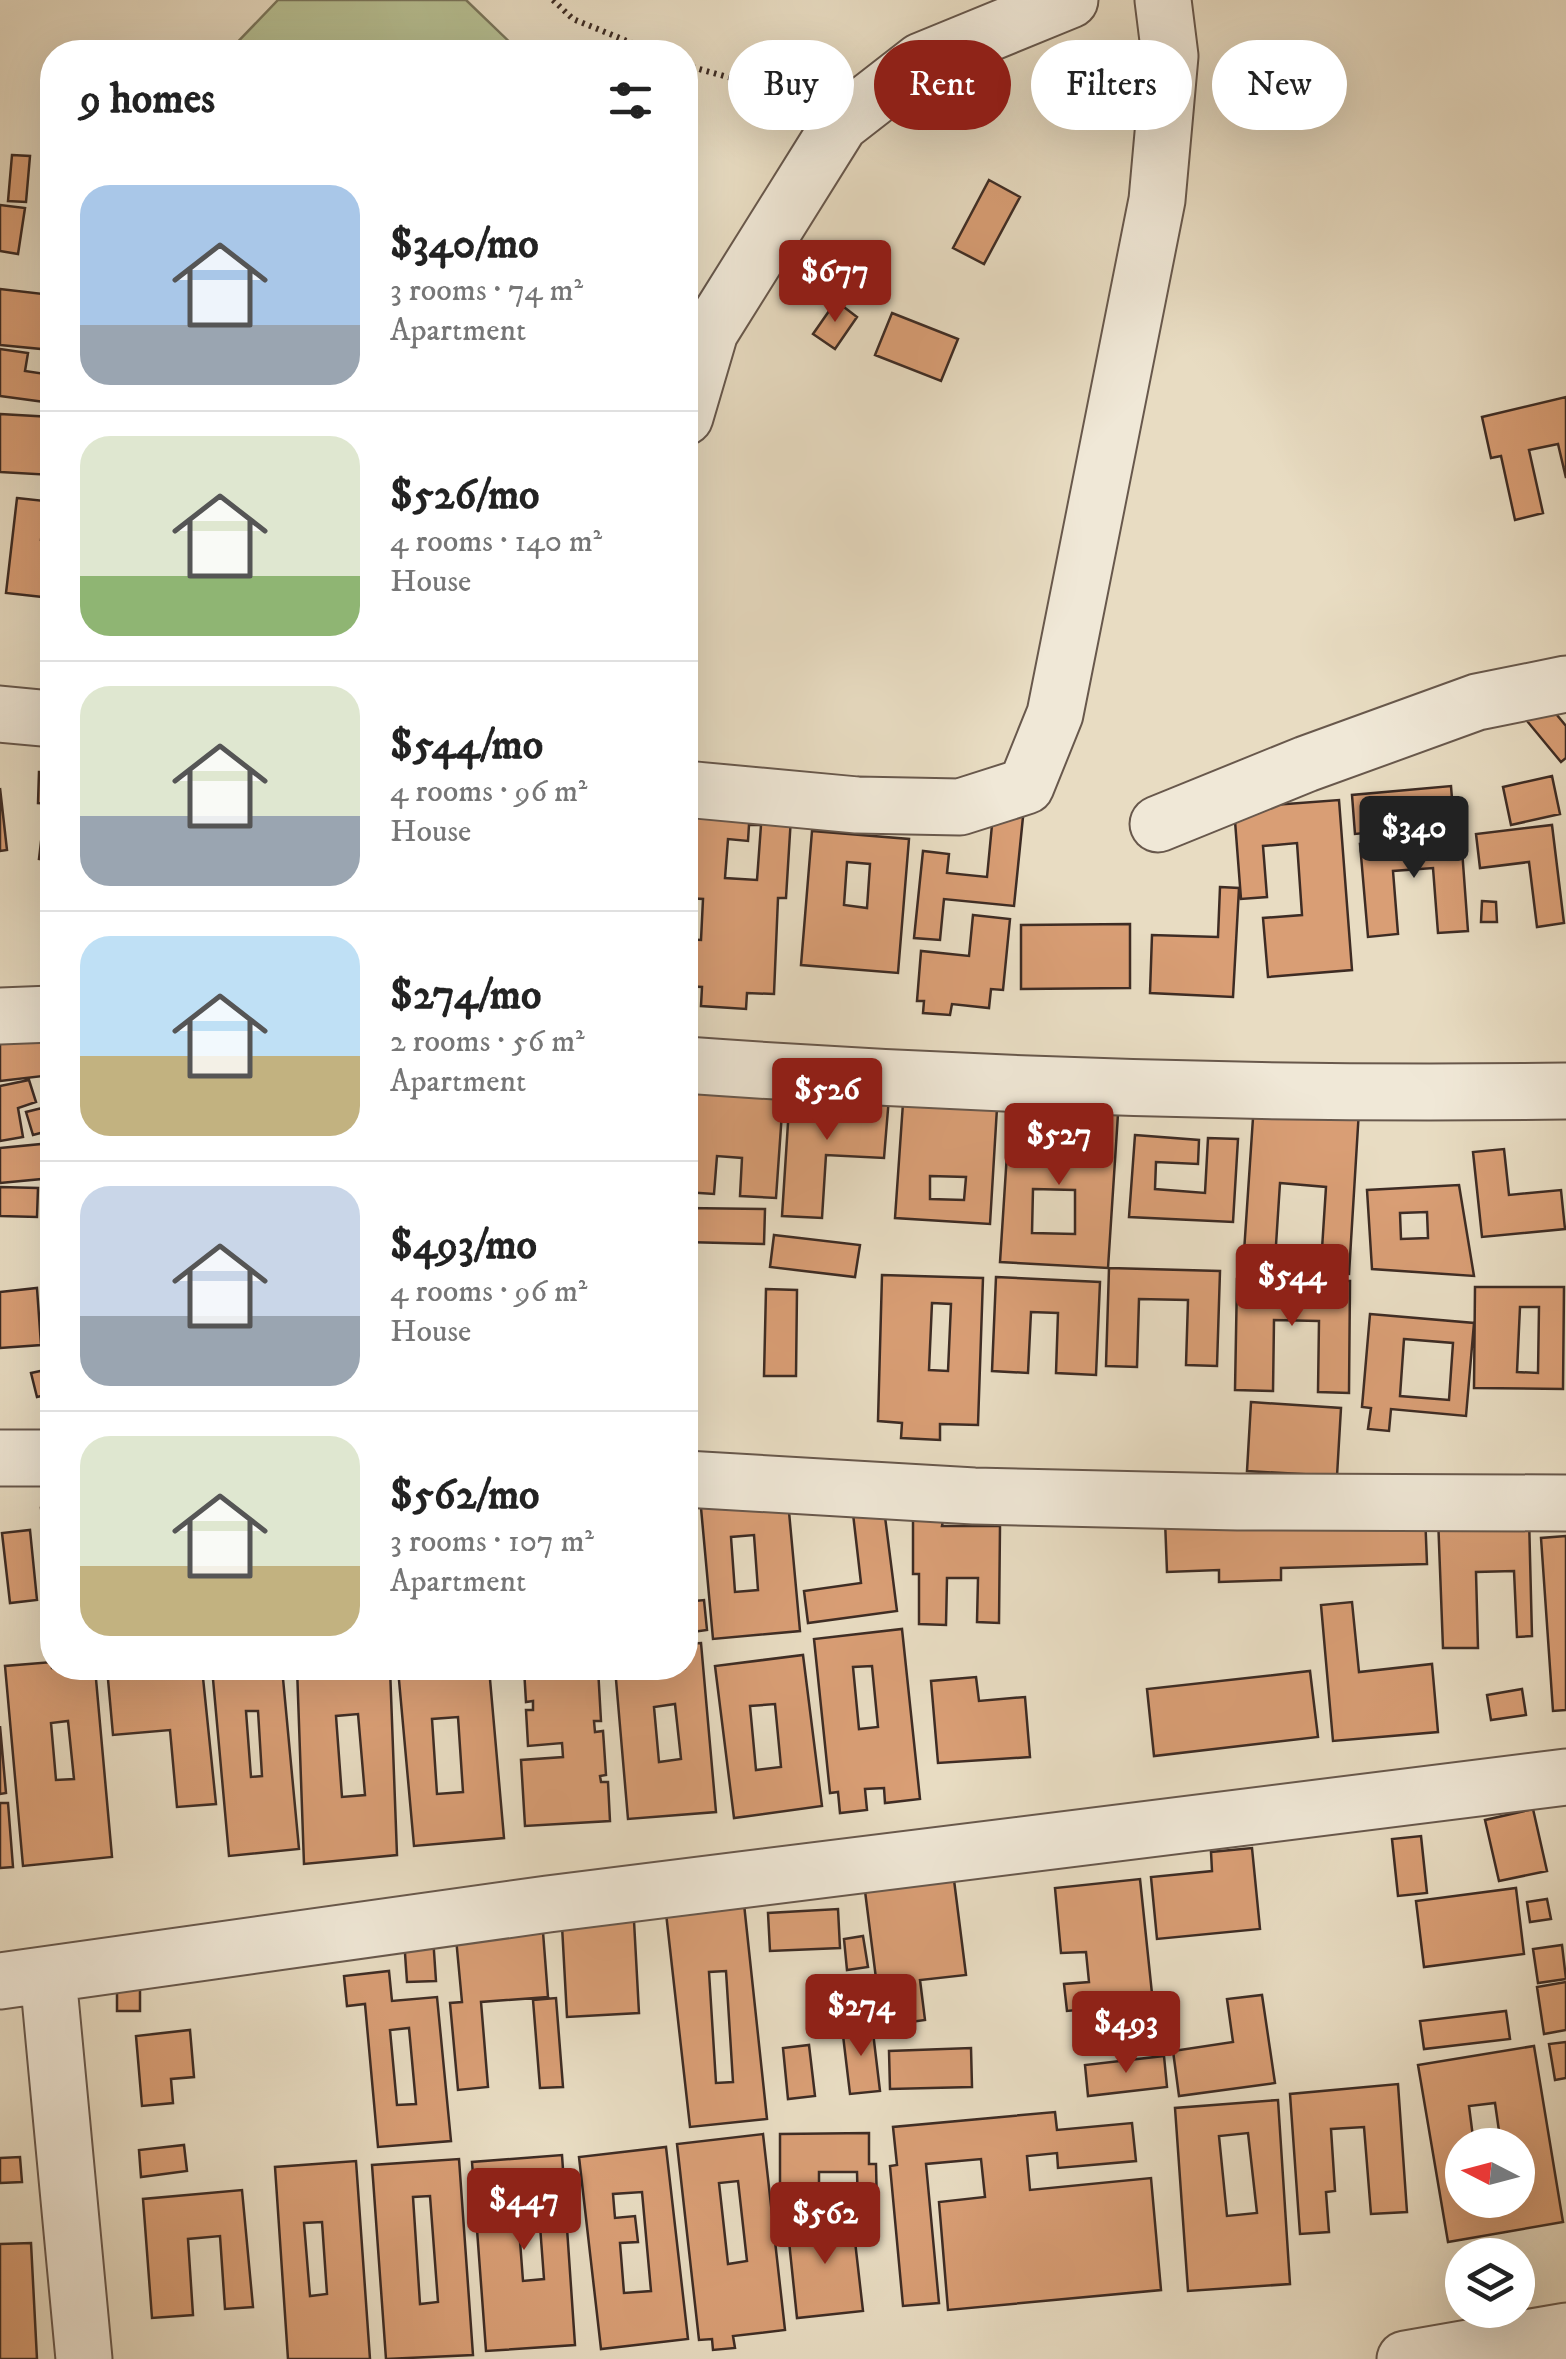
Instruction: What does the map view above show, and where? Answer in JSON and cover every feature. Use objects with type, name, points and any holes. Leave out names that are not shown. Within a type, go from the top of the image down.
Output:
[{"type":"street","points":[[854,113],[921,62],[1070,0]]},
{"type":"street","points":[[698,790],[857,805],[960,807],[1026,786],[1055,714],[1157,200],[1170,56],[1163,0]]},
{"type":"street","points":[[698,373],[710,332],[836,130]]},
{"type":"street","points":[[1158,824],[1306,764],[1477,702],[1566,684]]},
{"type":"street","points":[[0,714],[40,717]]},
{"type":"street","points":[[0,1016],[40,1014]]},
{"type":"street","points":[[698,1066],[1363,1094],[1566,1092]]},
{"type":"street","points":[[0,1458],[40,1458]]},
{"type":"street","points":[[698,1479],[974,1496],[1566,1503]]},
{"type":"street","points":[[84,2359],[24,1979],[548,1904],[1566,1777]]},
{"type":"street","points":[[1405,2359],[1566,2331]]},
{"type":"path","points":[[553,0],[572,19],[624,40]]},
{"type":"path","points":[[698,69],[728,78]]},
{"type":"green space","points":[[278,0],[466,0],[508,40],[240,40]]},
{"type":"building","points":[[12,155],[30,156],[26,202],[8,201]]},
{"type":"building","points":[[989,180],[1020,197],[984,264],[953,248]]},
{"type":"building","points":[[0,205],[25,208],[18,254],[0,251]]},
{"type":"building","points":[[0,289],[40,294],[40,349],[0,345]]},
{"type":"building","points":[[836,301],[857,317],[835,349],[813,334]]},
{"type":"building","points":[[892,313],[958,339],[941,381],[875,355]]},
{"type":"building","points":[[0,349],[28,353],[25,371],[40,373],[40,401],[0,396]]},
{"type":"building","points":[[1566,397],[1566,478],[1558,444],[1529,450],[1543,513],[1515,520],[1501,456],[1491,458],[1482,417]]},
{"type":"building","points":[[0,414],[40,416],[40,474],[0,472]]},
{"type":"building","points":[[17,498],[40,500],[40,597],[6,593]]},
{"type":"building","points":[[1547,703],[1566,726],[1566,758],[1561,762],[1527,721]]},
{"type":"building","points":[[1552,776],[1560,814],[1511,825],[1503,787]]},
{"type":"building","points":[[1451,786],[1454,825],[1355,834],[1352,795]]},
{"type":"building","points":[[0,788],[7,850],[0,851]]},
{"type":"building","points":[[1339,800],[1352,970],[1268,977],[1263,918],[1302,915],[1297,843],[1263,846],[1267,897],[1241,899],[1234,808]]},
{"type":"building","points":[[994,804],[1024,807],[1014,906],[944,899],[940,940],[914,938],[923,851],[949,854],[947,873],[987,877]]},
{"type":"building","points":[[698,812],[791,817],[786,898],[778,898],[774,994],[747,993],[746,1009],[701,1006],[698,940],[701,940],[703,899],[698,899]],"holes":[[[749,825],[761,825],[757,880],[725,878],[728,839],[748,841]]]},
{"type":"building","points":[[1552,825],[1564,923],[1537,927],[1529,862],[1480,868],[1476,834]]},
{"type":"building","points":[[812,831],[909,839],[898,973],[801,965]],"holes":[[[847,862],[870,864],[867,908],[844,905]]]},
{"type":"building","points":[[1461,836],[1468,931],[1438,933],[1433,868],[1393,871],[1398,934],[1368,937],[1360,844]]},
{"type":"building","points":[[1220,887],[1239,888],[1233,997],[1150,993],[1152,935],[1218,937]]},
{"type":"building","points":[[1482,901],[1496,902],[1497,922],[1481,922]]},
{"type":"building","points":[[973,915],[1010,919],[1003,990],[991,989],[989,1008],[952,1004],[950,1015],[923,1013],[924,1001],[917,1001],[921,951],[969,956]]},
{"type":"building","points":[[1130,924],[1130,988],[1021,989],[1021,925]]},
{"type":"building","points":[[40,1036],[40,1076],[0,1081],[0,1040]]},
{"type":"building","points":[[29,1080],[36,1102],[18,1108],[23,1137],[0,1141],[0,1086]]},
{"type":"building","points":[[790,1092],[889,1097],[884,1158],[826,1155],[822,1218],[782,1216]]},
{"type":"building","points":[[698,1093],[783,1098],[776,1198],[740,1196],[742,1158],[717,1156],[714,1194],[698,1193]]},
{"type":"building","points":[[903,1103],[997,1108],[990,1224],[895,1218]],"holes":[[[930,1176],[966,1177],[964,1200],[930,1199]]]},
{"type":"building","points":[[1254,1103],[1359,1110],[1349,1274],[1243,1267]],"holes":[[[1280,1183],[1326,1187],[1322,1249],[1276,1245]]]},
{"type":"building","points":[[1010,1107],[1118,1114],[1108,1268],[1000,1262]],"holes":[[[1033,1189],[1075,1190],[1075,1234],[1032,1233]]]},
{"type":"building","points":[[40,1108],[40,1133],[33,1135],[26,1112]]},
{"type":"building","points":[[1135,1135],[1199,1140],[1198,1164],[1156,1162],[1155,1189],[1205,1193],[1208,1138],[1238,1139],[1233,1222],[1129,1217]]},
{"type":"building","points":[[40,1144],[40,1179],[0,1183],[0,1148]]},
{"type":"building","points":[[1504,1149],[1509,1195],[1561,1190],[1565,1229],[1482,1237],[1473,1152]]},
{"type":"building","points":[[1459,1185],[1474,1276],[1372,1269],[1367,1190]],"holes":[[[1427,1212],[1428,1238],[1401,1239],[1400,1213]]]},
{"type":"building","points":[[0,1187],[38,1188],[37,1217],[0,1216]]},
{"type":"building","points":[[698,1208],[765,1209],[764,1244],[698,1242]]},
{"type":"building","points":[[774,1235],[860,1245],[855,1277],[770,1267]]},
{"type":"building","points":[[1109,1268],[1220,1271],[1217,1366],[1186,1365],[1188,1300],[1139,1299],[1137,1367],[1106,1366]]},
{"type":"building","points":[[882,1275],[983,1278],[978,1425],[940,1424],[940,1440],[901,1438],[902,1423],[878,1421]],"holes":[[[932,1303],[951,1304],[948,1371],[929,1370]]]},
{"type":"building","points":[[996,1277],[1100,1282],[1096,1375],[1056,1373],[1058,1313],[1031,1312],[1028,1373],[992,1371]]},
{"type":"building","points":[[1237,1279],[1350,1281],[1349,1393],[1318,1392],[1319,1321],[1274,1320],[1273,1391],[1235,1390]]},
{"type":"building","points":[[1475,1287],[1564,1287],[1563,1389],[1474,1388]],"holes":[[[1520,1307],[1539,1307],[1538,1373],[1517,1372]]]},
{"type":"building","points":[[37,1288],[40,1345],[0,1348],[0,1292]]},
{"type":"building","points":[[766,1289],[797,1290],[796,1376],[764,1376]]},
{"type":"building","points":[[1370,1314],[1474,1323],[1466,1416],[1391,1409],[1389,1431],[1368,1429],[1371,1408],[1362,1407]],"holes":[[[1404,1339],[1453,1343],[1449,1400],[1400,1396]]]},
{"type":"building","points":[[40,1371],[40,1396],[37,1397],[31,1373]]},
{"type":"building","points":[[1251,1402],[1341,1408],[1337,1476],[1247,1471]]},
{"type":"building","points":[[787,1490],[800,1631],[713,1639],[700,1497]],"holes":[[[754,1535],[758,1590],[735,1592],[731,1537]]]},
{"type":"building","points":[[883,1501],[897,1611],[808,1623],[804,1591],[861,1583],[852,1505]]},
{"type":"building","points":[[1425,1513],[1427,1564],[1281,1568],[1281,1580],[1219,1582],[1219,1570],[1167,1572],[1165,1520]]},
{"type":"building","points":[[1438,1517],[1529,1517],[1532,1636],[1517,1637],[1514,1571],[1476,1572],[1478,1648],[1443,1648]]},
{"type":"building","points":[[913,1520],[943,1521],[942,1526],[1000,1526],[999,1623],[977,1622],[978,1578],[947,1578],[946,1625],[919,1624],[919,1574],[913,1574]]},
{"type":"building","points":[[30,1530],[37,1600],[10,1603],[2,1533]]},
{"type":"building","points":[[1566,1536],[1566,1710],[1553,1711],[1541,1538]]},
{"type":"building","points":[[704,1600],[707,1630],[698,1631],[698,1601]]},
{"type":"building","points":[[1352,1602],[1359,1672],[1432,1664],[1438,1732],[1333,1741],[1321,1605]]},
{"type":"building","points":[[902,1629],[920,1799],[885,1803],[884,1788],[865,1789],[867,1810],[840,1813],[838,1792],[830,1793],[814,1639]],"holes":[[[872,1666],[878,1727],[859,1729],[853,1667]]]},
{"type":"building","points":[[701,1643],[716,1812],[628,1819],[616,1680],[698,1680]],"holes":[[[675,1704],[681,1759],[659,1762],[654,1707]]]},
{"type":"building","points":[[803,1655],[822,1806],[734,1818],[715,1666]],"holes":[[[775,1704],[781,1767],[756,1770],[750,1706]]]},
{"type":"building","points":[[40,1663],[40,1680],[96,1680],[112,1857],[23,1866],[5,1666]],"holes":[[[68,1721],[74,1779],[56,1780],[51,1723]]]},
{"type":"building","points":[[1310,1671],[1318,1737],[1154,1756],[1147,1689]]},
{"type":"building","points":[[976,1677],[979,1701],[1025,1697],[1030,1757],[938,1763],[931,1681]]},
{"type":"building","points":[[108,1680],[203,1680],[216,1804],[177,1807],[170,1730],[113,1735]]},
{"type":"building","points":[[213,1680],[283,1680],[299,1849],[229,1856]],"holes":[[[246,1711],[258,1711],[262,1776],[251,1777]]]},
{"type":"building","points":[[297,1680],[390,1680],[397,1855],[304,1864]],"holes":[[[358,1714],[365,1795],[342,1797],[336,1716]]]},
{"type":"building","points":[[399,1680],[490,1680],[504,1838],[414,1846]],"holes":[[[458,1717],[463,1792],[437,1794],[432,1719]]]},
{"type":"building","points":[[525,1680],[599,1680],[601,1721],[594,1721],[595,1732],[603,1731],[606,1775],[600,1776],[601,1782],[608,1782],[610,1821],[525,1826],[521,1760],[563,1757],[562,1743],[528,1746],[526,1710],[533,1710],[533,1701],[526,1702]]},
{"type":"building","points":[[1522,1689],[1526,1715],[1491,1720],[1487,1695]]},
{"type":"building","points":[[0,1726],[6,1793],[0,1794]]},
{"type":"building","points":[[0,1803],[8,1803],[13,1867],[0,1868]]},
{"type":"building","points":[[1533,1809],[1547,1871],[1499,1881],[1485,1820]]},
{"type":"building","points":[[1421,1836],[1427,1893],[1398,1896],[1392,1839]]},
{"type":"building","points":[[1252,1848],[1260,1929],[1157,1939],[1151,1877],[1212,1871],[1211,1852]]},
{"type":"building","points":[[1140,1879],[1153,2003],[1067,2011],[1064,1984],[1089,1982],[1086,1952],[1061,1953],[1055,1888]]},
{"type":"building","points":[[954,1880],[966,1975],[920,1980],[925,2020],[882,2026],[865,1891]]},
{"type":"building","points":[[1516,1888],[1524,1954],[1424,1967],[1416,1901]]},
{"type":"building","points":[[1547,1899],[1551,1919],[1530,1922],[1527,1902]]},
{"type":"building","points":[[744,1904],[767,2119],[690,2127],[666,1913]],"holes":[[[726,1971],[733,2082],[716,2083],[709,1972]]]},
{"type":"building","points":[[838,1909],[840,1948],[770,1951],[768,1913]]},
{"type":"building","points":[[634,1921],[639,2013],[567,2017],[562,1926]]},
{"type":"building","points":[[543,1932],[548,1997],[481,2002],[488,2087],[458,2090],[450,2003],[462,2002],[456,1938]]},
{"type":"building","points":[[863,1936],[868,1967],[847,1970],[844,1939]]},
{"type":"building","points":[[433,1937],[436,1981],[407,1982],[404,1939]]},
{"type":"building","points":[[1562,1945],[1566,1979],[1538,1983],[1533,1949]]},
{"type":"building","points":[[389,1971],[392,2001],[437,1997],[451,2141],[378,2147],[365,2004],[347,2006],[344,1976]],"holes":[[[409,2028],[416,2104],[397,2105],[390,2030]]]},
{"type":"building","points":[[117,1979],[140,1979],[140,2011],[117,2011]]},
{"type":"building","points":[[1566,1982],[1566,2030],[1544,2034],[1537,1987]]},
{"type":"building","points":[[1262,1995],[1275,2083],[1179,2096],[1173,2051],[1233,2042],[1227,1999]]},
{"type":"building","points":[[556,1998],[563,2087],[540,2088],[533,2000]]},
{"type":"building","points":[[1506,2011],[1510,2039],[1424,2049],[1420,2021]]},
{"type":"building","points":[[872,2024],[880,2091],[850,2094],[842,2027]]},
{"type":"building","points":[[190,2030],[194,2077],[171,2079],[173,2103],[142,2106],[136,2036]]},
{"type":"building","points":[[1566,2042],[1566,2078],[1555,2080],[1549,2044]]},
{"type":"building","points":[[809,2045],[815,2096],[788,2099],[783,2048]]},
{"type":"building","points":[[1534,2046],[1563,2222],[1471,2238],[1447,2238],[1418,2065]]},
{"type":"building","points":[[971,2048],[972,2087],[890,2089],[889,2051]]},
{"type":"building","points":[[1164,2056],[1167,2087],[1088,2096],[1085,2065]]},
{"type":"building","points":[[1398,2084],[1407,2212],[1371,2214],[1364,2127],[1331,2129],[1335,2191],[1326,2192],[1329,2232],[1300,2234],[1290,2094]]},
{"type":"building","points":[[1278,2100],[1290,2284],[1188,2291],[1175,2108]],"holes":[[[1248,2133],[1257,2213],[1227,2216],[1219,2136]]]},
{"type":"building","points":[[1055,2112],[1057,2130],[1132,2123],[1136,2161],[1058,2168],[1057,2153],[1027,2156],[1030,2190],[1151,2178],[1161,2290],[948,2310],[939,2202],[985,2197],[981,2159],[926,2164],[939,2303],[903,2306],[890,2166],[897,2165],[893,2127]]},
{"type":"building","points":[[869,2133],[869,2164],[876,2164],[877,2208],[858,2208],[857,2172],[819,2172],[819,2199],[780,2199],[780,2134]]},
{"type":"building","points":[[763,2134],[785,2330],[733,2336],[735,2348],[713,2350],[712,2339],[699,2340],[677,2144]],"holes":[[[738,2181],[747,2261],[728,2264],[719,2183]]]},
{"type":"building","points":[[184,2145],[187,2171],[141,2177],[139,2150]]},
{"type":"building","points":[[666,2147],[688,2339],[601,2349],[579,2157]],"holes":[[[642,2192],[651,2291],[624,2293],[620,2243],[638,2242],[635,2216],[615,2218],[613,2194]]]},
{"type":"building","points":[[562,2155],[575,2345],[486,2351],[472,2162]],"holes":[[[538,2199],[544,2279],[523,2281],[517,2201]]]},
{"type":"building","points":[[20,2157],[22,2182],[0,2183],[0,2158]]},
{"type":"building","points":[[459,2159],[473,2355],[386,2359],[372,2165]],"holes":[[[430,2196],[438,2302],[420,2304],[413,2197]]]},
{"type":"building","points":[[356,2161],[370,2359],[288,2359],[275,2167]],"holes":[[[322,2222],[327,2294],[310,2296],[304,2223]]]},
{"type":"building","points":[[242,2190],[253,2307],[225,2309],[220,2236],[188,2239],[193,2315],[152,2318],[143,2199]]},
{"type":"building","points":[[852,2215],[863,2311],[797,2318],[787,2222]]},
{"type":"building","points":[[31,2243],[37,2359],[0,2359],[0,2244]]}]
